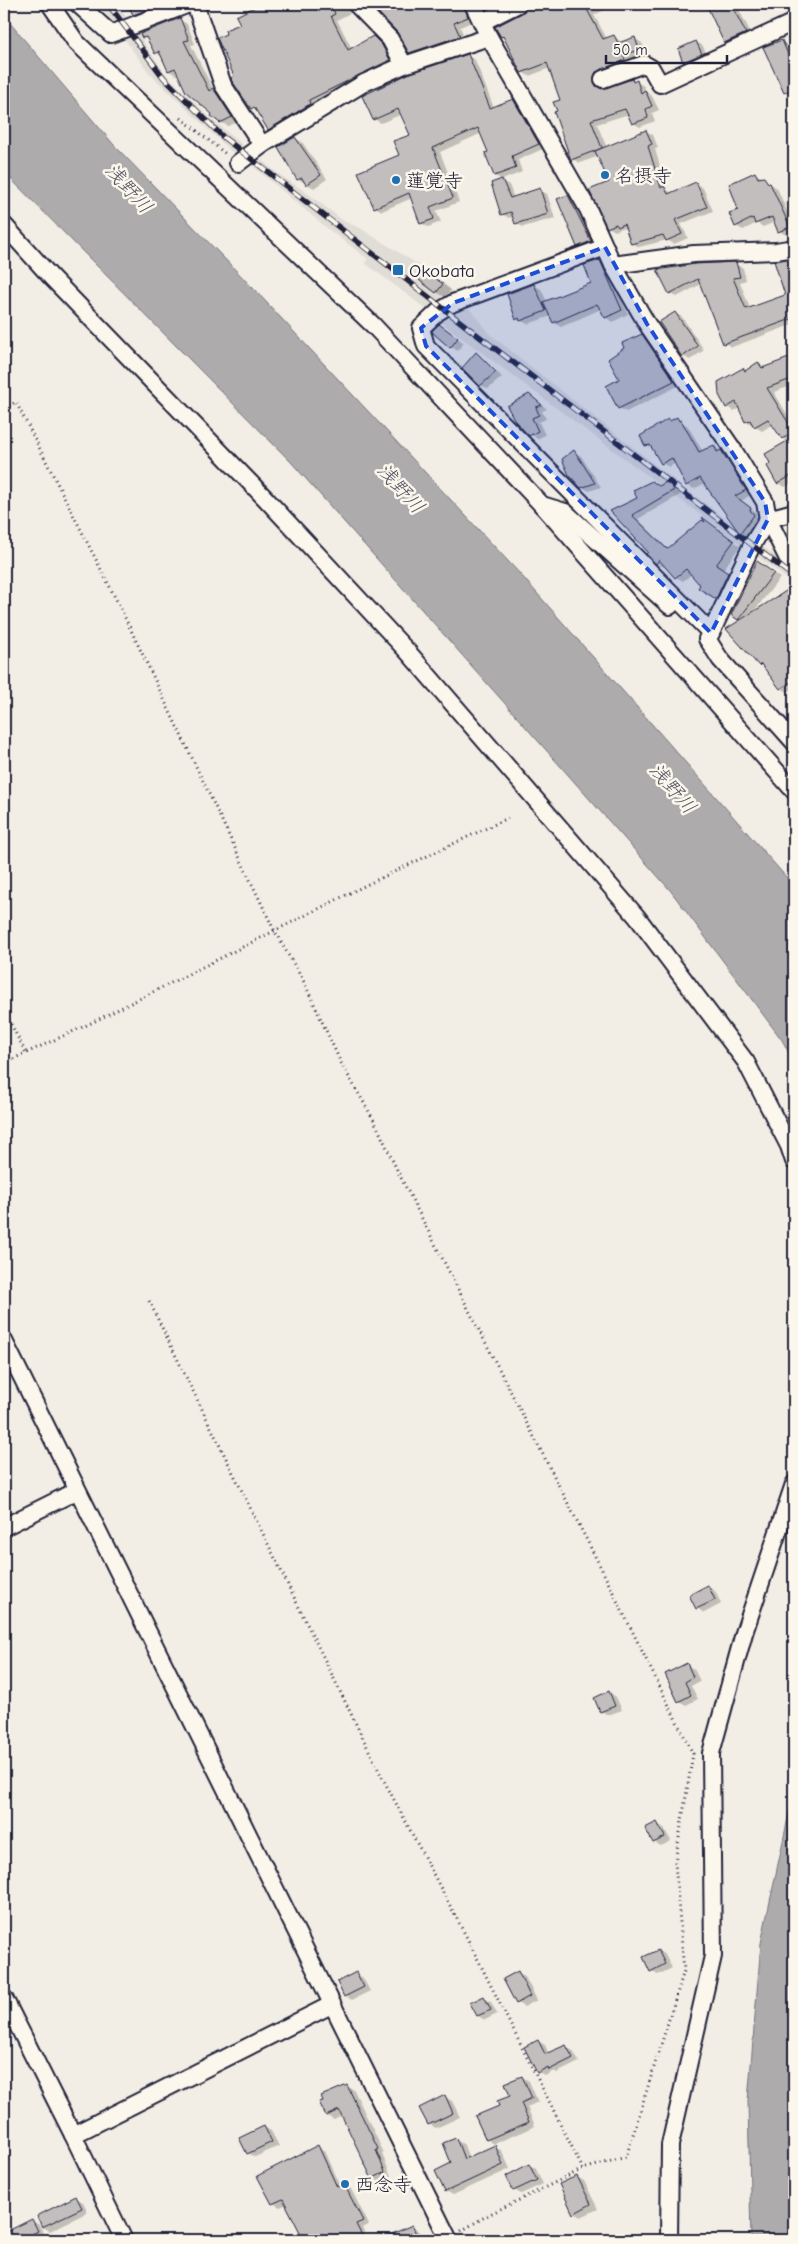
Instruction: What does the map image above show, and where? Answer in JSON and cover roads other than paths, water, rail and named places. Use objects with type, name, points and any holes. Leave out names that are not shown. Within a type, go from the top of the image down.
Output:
[{"type":"street","points":[[50,4],[76,42],[373,325],[542,505],[794,792]]},
{"type":"street","points":[[78,4],[111,34],[189,4]]},
{"type":"street","points":[[196,4],[223,85],[262,145]]},
{"type":"street","points":[[356,4],[390,39],[404,65]]},
{"type":"street","points":[[474,4],[485,30],[588,209],[613,265],[647,324],[734,451],[764,502],[768,519],[788,559],[794,564]]},
{"type":"street","points":[[238,163],[262,145],[364,83],[485,30],[518,4]]},
{"type":"street","points":[[603,79],[644,64],[651,68],[660,84],[794,22]]},
{"type":"street","points":[[4,225],[51,277],[265,498],[401,645],[638,917],[746,1062],[790,1146],[794,1161]]},
{"type":"street","points":[[605,247],[453,303],[438,312],[421,328],[426,346],[709,636],[720,659],[794,742]]},
{"type":"street","points":[[613,265],[694,254],[794,248]]},
{"type":"street","points":[[542,505],[565,512],[709,636]]},
{"type":"street","points":[[709,636],[752,545],[768,519],[794,512]]},
{"type":"street","points":[[4,1341],[76,1491],[448,2240]]},
{"type":"street","points":[[669,2240],[670,2145],[713,1956],[711,1754],[744,1633],[794,1484]]},
{"type":"street","points":[[4,1527],[76,1491]]},
{"type":"street","points":[[4,1998],[124,2240]]},
{"type":"street","points":[[73,2135],[331,2005]]},
{"type":"water","name":"浅野川","points":[[4,16],[114,145],[253,288],[521,575],[794,886],[794,1062],[782,1040],[670,890],[291,462],[4,172]]},
{"type":"water","points":[[794,1790],[794,2240],[751,2240],[748,2101],[761,1943]]},
{"type":"railway","points":[[108,4],[164,78],[223,137],[480,337],[794,577]]},
{"type":"place","name":"名摂寺","points":[[605,175]]},
{"type":"place","name":"蓮覚寺","points":[[396,180]]},
{"type":"place","name":"Okobata","points":[[398,270]]},
{"type":"place","name":"西念寺","points":[[345,2184]]}]
